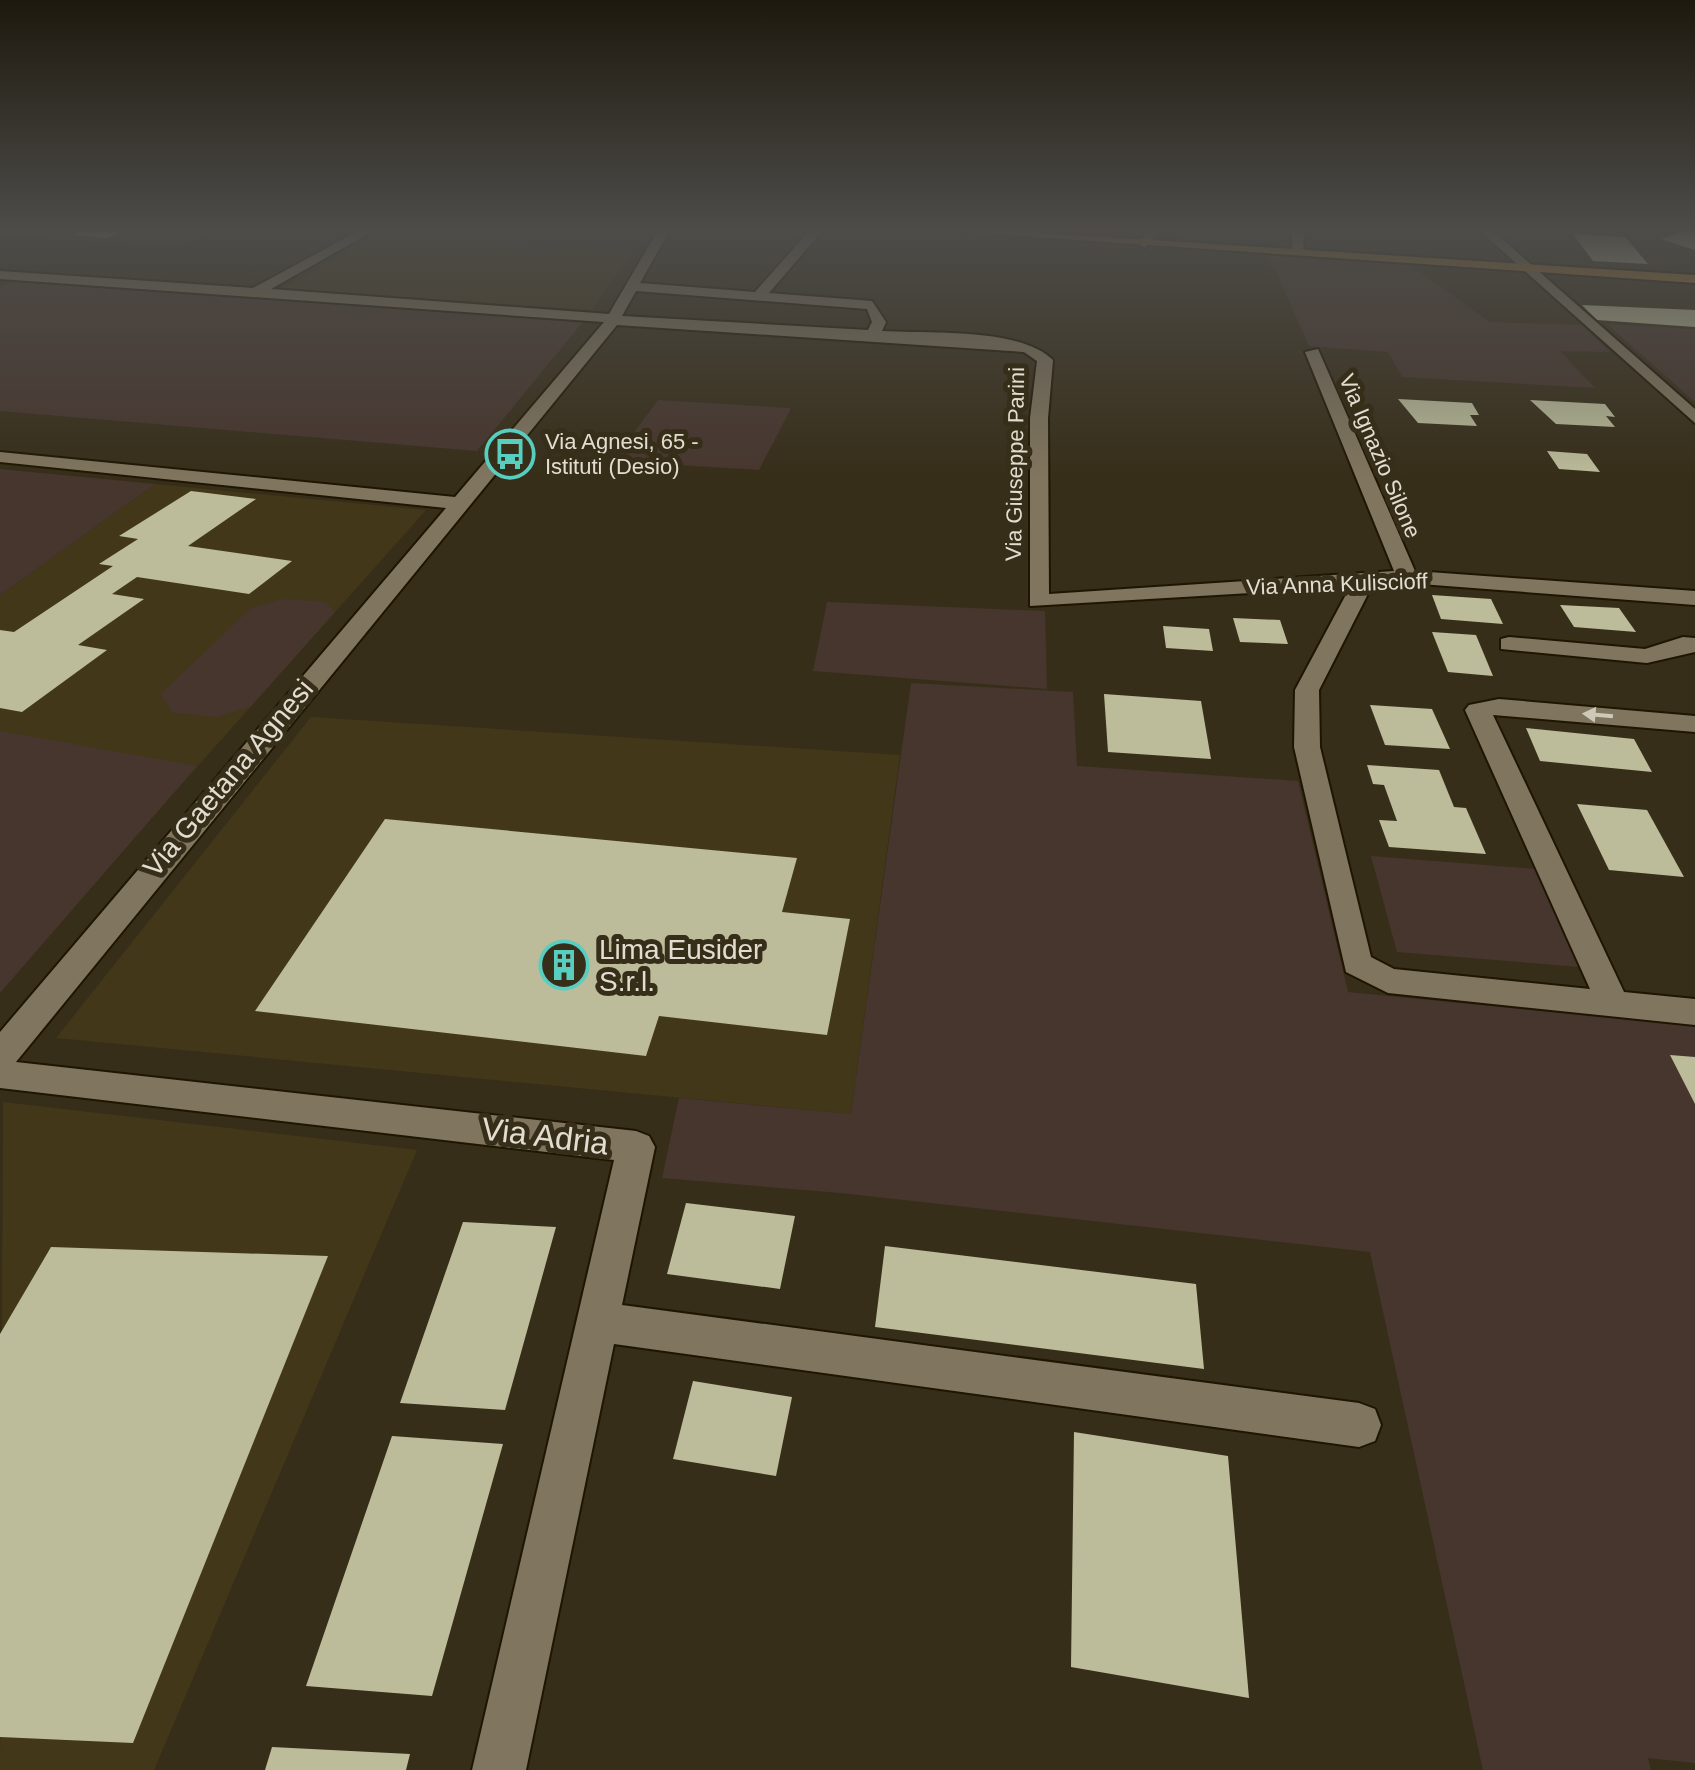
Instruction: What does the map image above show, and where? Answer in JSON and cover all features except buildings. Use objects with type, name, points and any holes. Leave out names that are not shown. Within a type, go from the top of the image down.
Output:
[{"type":"street","name":"Via Giuseppe Parini","points":[[564,313],[600,315],[612,320],[1014,344],[1045,360],[1038,418],[1038,601]]},
{"type":"street","name":"Via Gaetana Agnesi","points":[[0,1056],[617,313]]},
{"type":"street","points":[[873,335],[880,322],[875,313]]},
{"type":"street","points":[[1581,313],[1687,404],[1695,418]]},
{"type":"street","name":"Via Ignazio Silone","points":[[1313,352],[1407,577]]},
{"type":"street","points":[[0,457],[458,503]]},
{"type":"street","name":"Via Anna Kuliscioff","points":[[1038,601],[1407,577],[1695,598]]},
{"type":"street","points":[[1365,579],[1312,673],[1306,717],[1307,746],[1358,964],[1367,973],[1388,981],[1695,1012]]},
{"type":"street","points":[[1510,644],[1647,656],[1669,647],[1695,645]]},
{"type":"street","points":[[1613,1004],[1478,710],[1498,706],[1695,724]]},
{"type":"street","name":"Via Adria","points":[[0,1074],[636,1147],[499,1770]]},
{"type":"street","points":[[597,1322],[1359,1426]]},
{"type":"shaded area","points":[[0,313],[507,313],[586,318],[477,451],[0,411]]},
{"type":"shaded area","points":[[1294,313],[1477,313],[1490,322],[1582,325],[1610,352],[1560,351],[1595,388],[1402,377],[1388,352],[1309,346]]},
{"type":"shaded area","points":[[1607,324],[1695,329],[1695,402]]},
{"type":"shaded area","points":[[658,400],[791,408],[759,470],[613,461]]},
{"type":"shaded area","points":[[0,469],[155,484],[0,595]]},
{"type":"shaded area","points":[[155,484],[426,510],[0,988],[0,595]]},
{"type":"shaded area","points":[[282,599],[325,602],[335,612],[251,706],[216,717],[172,712],[161,694],[251,608]]},
{"type":"shaded area","points":[[827,602],[1045,611],[1047,689],[813,671]]},
{"type":"shaded area","points":[[911,683],[1073,692],[1077,766],[1298,781],[1348,992],[1695,1026],[1695,1763],[1648,1758],[1651,1770],[1483,1770],[1370,1252],[841,1193],[662,1178],[679,1098],[851,1114]]},
{"type":"shaded area","points":[[311,717],[900,755],[851,1114],[56,1038]]},
{"type":"shaded area","points":[[0,731],[197,766],[0,993]]},
{"type":"shaded area","points":[[1371,856],[1536,869],[1580,967],[1397,952]]},
{"type":"shaded area","points":[[3,1102],[417,1150],[154,1770],[0,1770]]},
{"type":"place","name":"Via Agnesi, 65 - Istituti (Desio)","points":[[510,454]]},
{"type":"place","name":"Lima Eusider S.r.l.","points":[[564,965]]}]
